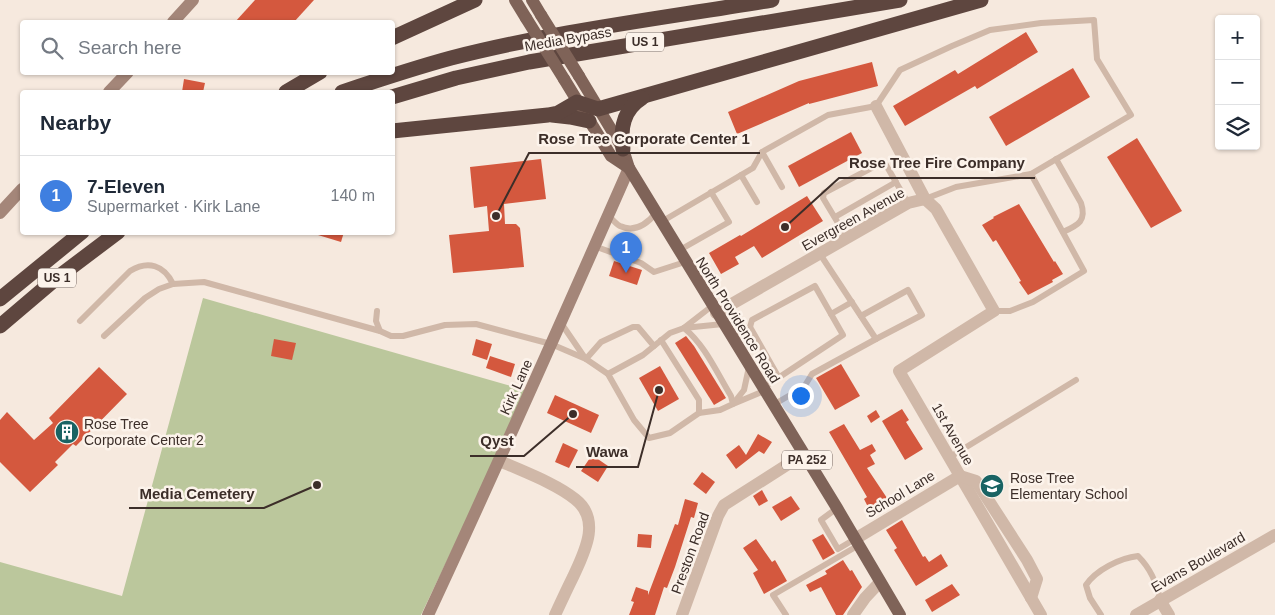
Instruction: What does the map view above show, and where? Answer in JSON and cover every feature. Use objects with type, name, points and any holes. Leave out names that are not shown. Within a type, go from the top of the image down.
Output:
[{"type":"highway","points":[[395,37],[474,0]]},
{"type":"highway","name":"Media Bypass","points":[[348,90],[414,69],[488,49],[772,0]]},
{"type":"highway","name":"Media Bypass","points":[[395,96],[456,78],[538,60],[900,0]]},
{"type":"highway","points":[[395,130],[548,115],[570,117],[594,115],[647,95],[981,0]]},
{"type":"highway","points":[[289,90],[315,75]]},
{"type":"highway","points":[[623,149],[622,136],[625,117],[636,102],[647,95]]},
{"type":"highway","points":[[548,115],[566,109],[583,97],[594,115]]},
{"type":"highway","name":"US 1","points":[[0,299],[78,235]]},
{"type":"highway","name":"US 1","points":[[0,326],[53,281],[114,235]]},
{"type":"main road","points":[[515,0],[564,79],[583,97]]},
{"type":"main road","points":[[532,0],[579,76],[583,97]]},
{"type":"main road","name":"North Providence Road","points":[[594,115],[623,149],[628,168],[837,508],[900,615]]},
{"type":"main road","name":"North Providence Road","points":[[594,115],[611,156],[628,168]]},
{"type":"street","points":[[175,20],[193,0]]},
{"type":"street","points":[[111,90],[125,75]]},
{"type":"street","points":[[876,106],[925,199]]},
{"type":"street","name":"Kirk Lane","points":[[428,615],[500,461],[628,168]]},
{"type":"street","points":[[0,214],[20,191]]},
{"type":"street","name":"Evergreen Avenue","points":[[714,309],[820,254],[908,203],[925,199],[936,209],[991,306]]},
{"type":"street","name":"1st Avenue","points":[[991,306],[899,371],[1041,615]]},
{"type":"street","name":"Preston Road","points":[[682,615],[718,516],[724,505],[804,454]]},
{"type":"street","points":[[500,461],[565,492],[577,500],[586,513],[590,526],[588,540],[584,553],[555,615]]},
{"type":"street","name":"School Lane","points":[[857,542],[960,476]]},
{"type":"street","name":"Evans Boulevard","points":[[1136,615],[1275,535]]},
{"type":"street","points":[[853,615],[880,582]]},
{"type":"street","points":[[1160,600],[1169,615]]},
{"type":"lane","points":[[608,215],[620,226],[629,228],[641,227],[711,192],[753,168],[762,152],[828,115],[876,106],[900,70],[982,33],[990,30],[1040,23],[1094,20],[1097,59],[1131,115],[1031,174],[956,187],[925,199]]},
{"type":"lane","points":[[762,152],[782,187]]},
{"type":"lane","points":[[1056,159],[1084,210],[1077,225],[1063,232]]},
{"type":"lane","points":[[847,238],[824,198],[824,193],[881,164],[886,165],[908,203]]},
{"type":"lane","points":[[991,306],[1010,311],[1033,302],[1084,271],[1031,174]]},
{"type":"lane","points":[[741,175],[757,202]]},
{"type":"lane","points":[[835,217],[896,182]]},
{"type":"lane","points":[[678,251],[730,222],[711,192]]},
{"type":"lane","points":[[594,246],[641,263],[654,272],[685,262]]},
{"type":"lane","points":[[820,254],[876,339]]},
{"type":"lane","points":[[80,321],[130,271],[138,266],[149,264],[159,267],[168,274],[173,284]]},
{"type":"lane","points":[[104,336],[145,298],[159,289],[173,284],[204,282],[380,331],[391,336],[403,336],[445,325],[476,324],[551,344],[586,359],[608,374],[634,420],[649,438],[670,433],[699,413],[720,410],[764,389],[843,335],[815,286],[752,320],[750,327],[733,340]]},
{"type":"lane","points":[[773,405],[804,386],[812,374],[922,315],[908,290],[861,316]]},
{"type":"lane","points":[[831,314],[852,302]]},
{"type":"lane","points":[[608,374],[643,355],[670,333],[684,328],[714,309]]},
{"type":"lane","points":[[377,311],[376,321],[380,331]]},
{"type":"lane","points":[[560,322],[586,359]]},
{"type":"lane","points":[[684,328],[723,324]]},
{"type":"lane","points":[[586,359],[602,342],[633,327],[638,327],[654,346]]},
{"type":"lane","points":[[750,327],[779,378]]},
{"type":"lane","points":[[684,328],[694,336],[701,346],[731,396],[733,404]]},
{"type":"lane","points":[[661,340],[699,400],[699,413]]},
{"type":"lane","points":[[733,404],[744,390],[749,366]]},
{"type":"lane","points":[[950,458],[1076,380]]},
{"type":"lane","points":[[837,508],[821,520],[838,549],[857,542]]},
{"type":"lane","points":[[786,615],[772,595],[857,542]]},
{"type":"lane","points":[[1101,615],[1090,598],[1086,586],[1090,579],[1127,557],[1138,556],[1146,565],[1157,584],[1160,600]]},
{"type":"green space","points":[[203,298],[528,391],[421,615],[0,615],[0,562],[122,596]]},
{"type":"building","points":[[255,0],[314,0],[296,20],[237,20]]},
{"type":"building","points":[[1026,32],[1038,52],[977,89],[975,86],[905,126],[893,106],[955,70],[958,74]]},
{"type":"building","points":[[872,62],[878,86],[809,103],[737,134],[728,112],[799,81]]},
{"type":"building","points":[[1073,68],[1090,97],[1006,146],[989,117]]},
{"type":"building","points":[[184,79],[205,83],[203,90],[182,90]]},
{"type":"building","points":[[851,132],[862,153],[799,187],[788,166]]},
{"type":"building","points":[[1137,138],[1182,211],[1151,228],[1107,157]]},
{"type":"building","points":[[541,159],[546,199],[504,204],[505,224],[516,224],[520,228],[524,267],[453,273],[449,235],[489,231],[487,206],[474,208],[470,167]]},
{"type":"building","points":[[807,196],[823,221],[762,258],[754,246],[735,257],[739,264],[721,274],[709,253]]},
{"type":"building","points":[[1019,204],[1063,274],[1052,280],[1053,282],[1028,295],[996,240],[993,242],[982,225],[993,217]]},
{"type":"building","points":[[318,235],[343,235],[341,242]]},
{"type":"building","points":[[614,261],[642,270],[637,285],[609,276]]},
{"type":"building","points":[[686,336],[726,398],[714,405],[675,343]]},
{"type":"building","points":[[274,339],[296,343],[292,360],[271,356]]},
{"type":"building","points":[[476,339],[492,344],[487,360],[472,355]]},
{"type":"building","points":[[490,356],[515,364],[511,377],[486,368]]},
{"type":"building","points":[[841,364],[860,396],[835,410],[816,378]]},
{"type":"building","points":[[660,366],[679,399],[658,411],[639,378]]},
{"type":"building","name":"Rose Tree Corporate Center 2","points":[[99,367],[127,394],[76,446],[73,444],[55,462],[58,465],[30,492],[0,462],[0,420],[7,412],[34,440],[53,423],[49,418]]},
{"type":"building","points":[[555,395],[599,415],[591,433],[547,413]]},
{"type":"building","points":[[902,409],[909,420],[906,422],[923,449],[905,460],[882,421]]},
{"type":"building","points":[[876,410],[880,417],[871,423],[867,416]]},
{"type":"building","points":[[844,424],[860,450],[872,444],[876,451],[870,455],[875,464],[867,468],[889,501],[870,511],[864,499],[867,497],[829,432]]},
{"type":"building","points":[[758,434],[772,442],[764,454],[759,451],[736,469],[726,455],[739,445],[746,455]]},
{"type":"building","points":[[563,443],[578,450],[569,468],[555,462]]},
{"type":"building","points":[[592,455],[608,466],[598,482],[581,471]]},
{"type":"building","points":[[702,472],[715,482],[706,494],[693,484]]},
{"type":"building","points":[[762,490],[768,501],[759,506],[753,496]]},
{"type":"building","points":[[791,496],[800,509],[781,521],[772,507]]},
{"type":"building","points":[[685,499],[698,503],[694,518],[691,517],[675,567],[667,588],[664,587],[655,615],[629,615],[634,602],[631,601],[636,587],[648,591],[648,595],[675,524],[678,525]]},
{"type":"building","points":[[902,520],[923,557],[925,556],[929,562],[941,554],[948,566],[916,586],[894,550],[897,548],[886,530]]},
{"type":"building","points":[[638,534],[652,535],[651,548],[637,547]]},
{"type":"building","points":[[823,534],[835,553],[823,560],[812,540]]},
{"type":"building","points":[[756,539],[772,562],[775,560],[787,581],[764,594],[753,573],[758,570],[743,548]]},
{"type":"building","points":[[843,560],[850,571],[852,570],[862,587],[843,615],[836,615],[821,587],[810,592],[806,585],[827,574],[825,571]]},
{"type":"building","points":[[952,584],[960,595],[932,612],[925,600]]},
{"type":"place","name":"Rose Tree Corporate Center 1","points":[[496,216]]},
{"type":"place","name":"Rose Tree Fire Company","points":[[785,227]]},
{"type":"place","name":"7-Eleven","points":[[626,273]]},
{"type":"place","name":"Wawa","points":[[659,390]]},
{"type":"place","name":"Qyst","points":[[573,414]]},
{"type":"place","name":"Rose Tree Corporate Center 2","points":[[67,432]]},
{"type":"place","name":"Media Cemetery","points":[[317,485]]},
{"type":"place","name":"Rose Tree Elementary School","points":[[992,486]]}]
